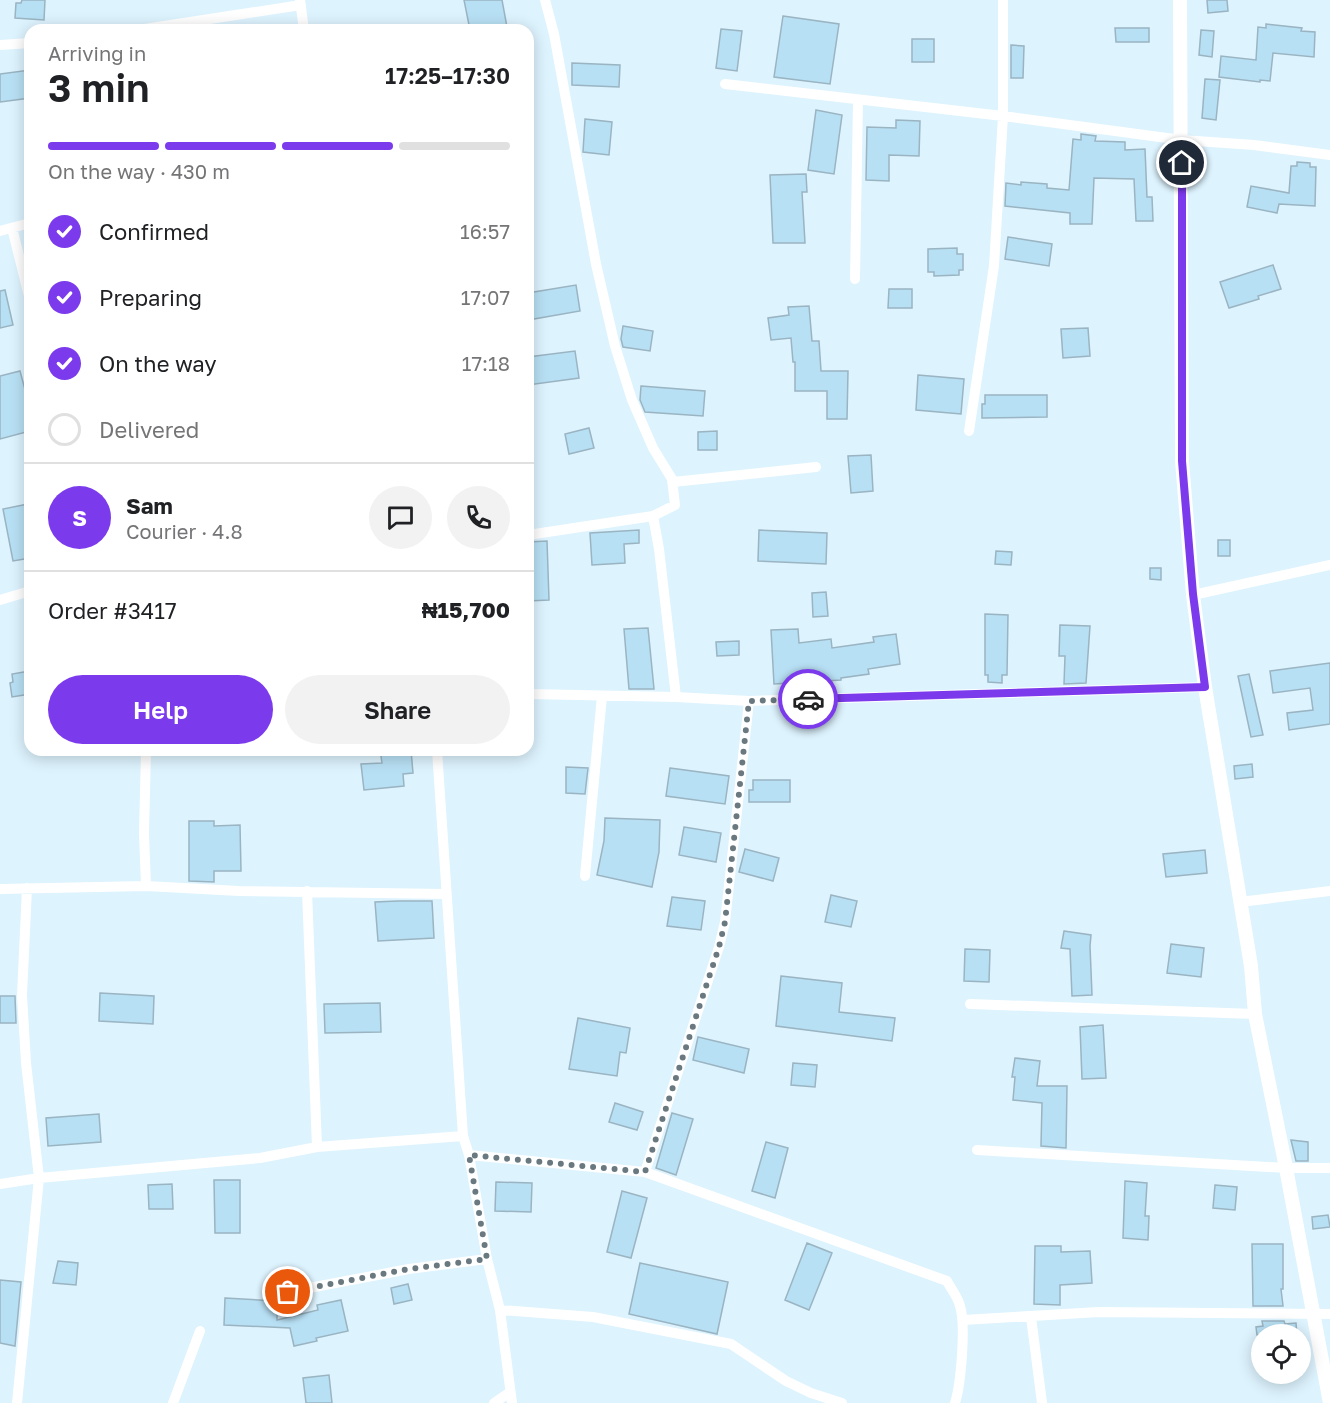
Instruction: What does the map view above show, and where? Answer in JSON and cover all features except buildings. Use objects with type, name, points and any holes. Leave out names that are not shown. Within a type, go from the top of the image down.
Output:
[{"type":"street","points":[[534,534],[653,516],[675,505],[673,482],[653,448],[632,400],[615,346],[596,264],[554,34],[545,0]]},
{"type":"street","points":[[969,431],[994,266],[1003,116],[1003,0]]},
{"type":"street","points":[[1180,0],[1182,461],[1193,594],[1205,687],[1251,966],[1255,1014],[1330,1403]]},
{"type":"street","points":[[174,24],[301,3],[303,24]]},
{"type":"street","points":[[0,45],[24,43]]},
{"type":"street","points":[[725,84],[1003,116],[1182,140],[1254,145],[1330,155]]},
{"type":"street","points":[[855,279],[858,100]]},
{"type":"street","points":[[0,231],[24,225]]},
{"type":"street","points":[[12,228],[24,276]]},
{"type":"street","points":[[673,482],[816,467]]},
{"type":"street","points":[[653,516],[676,697]]},
{"type":"street","points":[[1193,594],[1330,566]]},
{"type":"street","points":[[0,600],[24,593]]},
{"type":"street","points":[[534,694],[749,701],[1205,687]]},
{"type":"street","points":[[585,876],[602,696]]},
{"type":"street","points":[[645,1172],[719,947],[725,922],[749,701]]},
{"type":"street","points":[[146,756],[144,834],[146,886]]},
{"type":"street","points":[[437,756],[463,1136],[469,1155],[487,1259],[500,1310],[511,1398],[494,1403]]},
{"type":"street","points":[[0,889],[146,886],[239,891],[446,894]]},
{"type":"street","points":[[17,1403],[39,1178],[26,1063],[22,995],[27,888]]},
{"type":"street","points":[[307,891],[317,1147]]},
{"type":"street","points":[[1240,902],[1330,891]]},
{"type":"street","points":[[970,1004],[1255,1014]]},
{"type":"street","points":[[0,1184],[39,1178],[260,1158],[317,1147],[463,1136]]},
{"type":"street","points":[[977,1150],[1286,1168],[1330,1168]]},
{"type":"street","points":[[469,1155],[645,1172],[947,1281],[960,1305],[963,1320],[959,1391],[955,1403]]},
{"type":"street","points":[[288,1292],[409,1269],[487,1259]]},
{"type":"street","points":[[500,1310],[593,1317],[731,1344],[786,1381],[811,1393],[842,1403]]},
{"type":"street","points":[[963,1320],[1099,1312],[1330,1314]]},
{"type":"street","points":[[1030,1317],[1042,1403]]},
{"type":"street","points":[[173,1403],[200,1331]]},
{"type":"way so far","points":[[288,1292],[409,1269],[487,1259],[469,1155],[645,1172],[719,947],[725,922],[749,701],[808,699]]},
{"type":"route","points":[[808,699],[1205,687],[1193,594],[1182,461],[1182,163]]}]
